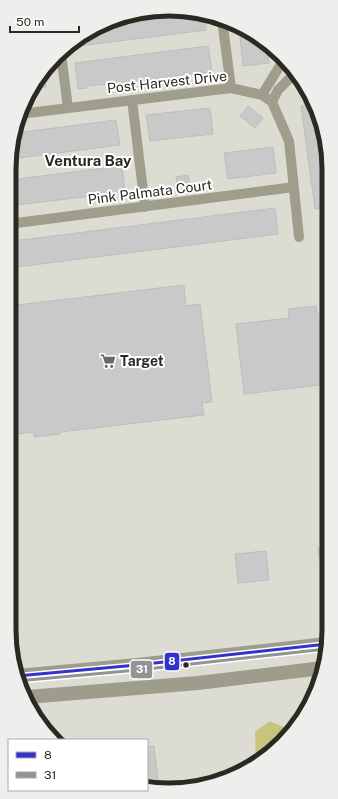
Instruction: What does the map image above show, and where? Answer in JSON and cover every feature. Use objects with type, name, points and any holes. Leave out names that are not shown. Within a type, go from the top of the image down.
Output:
[{"type":"main road","points":[[23,675],[199,659],[322,645]]},
{"type":"main road","points":[[198,683],[199,659]]},
{"type":"main road","points":[[31,697],[198,683],[317,669]]},
{"type":"street","points":[[223,26],[231,88]]},
{"type":"street","points":[[62,60],[68,108]]},
{"type":"street","points":[[262,94],[281,65]]},
{"type":"street","points":[[272,102],[278,90],[291,77]]},
{"type":"street","name":"Post Harvest Drive","points":[[27,113],[231,88],[262,94],[272,102],[289,141],[299,237]]},
{"type":"street","points":[[132,100],[145,207]]},
{"type":"street","name":"Pink Palmata Court","points":[[16,223],[294,187]]},
{"type":"shaded area","points":[[270,721],[286,728],[270,745],[256,756],[255,732]]},
{"type":"building","points":[[179,16],[205,20],[206,30],[79,46],[93,36],[110,28],[129,21],[149,17]]},
{"type":"building","points":[[240,33],[246,36],[267,52],[269,63],[243,66]]},
{"type":"building","points":[[208,46],[212,72],[87,86],[87,88],[78,89],[75,63]]},
{"type":"building","points":[[45,80],[46,87],[39,88]]},
{"type":"building","points":[[308,105],[317,129],[322,159],[322,208],[315,209],[301,106]]},
{"type":"building","points":[[248,106],[263,118],[255,128],[240,116]]},
{"type":"building","points":[[210,108],[213,134],[150,141],[146,115]]},
{"type":"building","points":[[116,120],[120,145],[16,158],[20,132]]},
{"type":"building","points":[[273,147],[276,173],[228,179],[224,153]]},
{"type":"building","points":[[122,166],[125,192],[16,205],[16,179]]},
{"type":"building","points":[[188,175],[190,186],[177,187],[176,177]]},
{"type":"building","points":[[275,208],[278,234],[16,267],[16,241]]},
{"type":"building","name":"Target","points":[[184,285],[186,306],[200,304],[212,402],[202,403],[204,415],[60,432],[60,434],[34,437],[34,432],[16,434],[16,305]]},
{"type":"building","points":[[316,306],[317,314],[322,314],[322,385],[244,394],[236,324],[289,318],[288,309]]},
{"type":"building","points":[[322,547],[322,579],[318,548]]},
{"type":"building","points":[[266,551],[269,580],[238,583],[235,554]]},
{"type":"building","points":[[154,746],[158,783],[148,782],[148,747]]},
{"type":"transit line","name":"8","points":[[23,675],[137,665],[322,645]]},
{"type":"transit line","name":"31","points":[[25,680],[138,670],[321,650]]},
{"type":"place","name":"Target","points":[[108,361]]},
{"type":"district","name":"Ventura Bay","points":[[88,161]]}]
